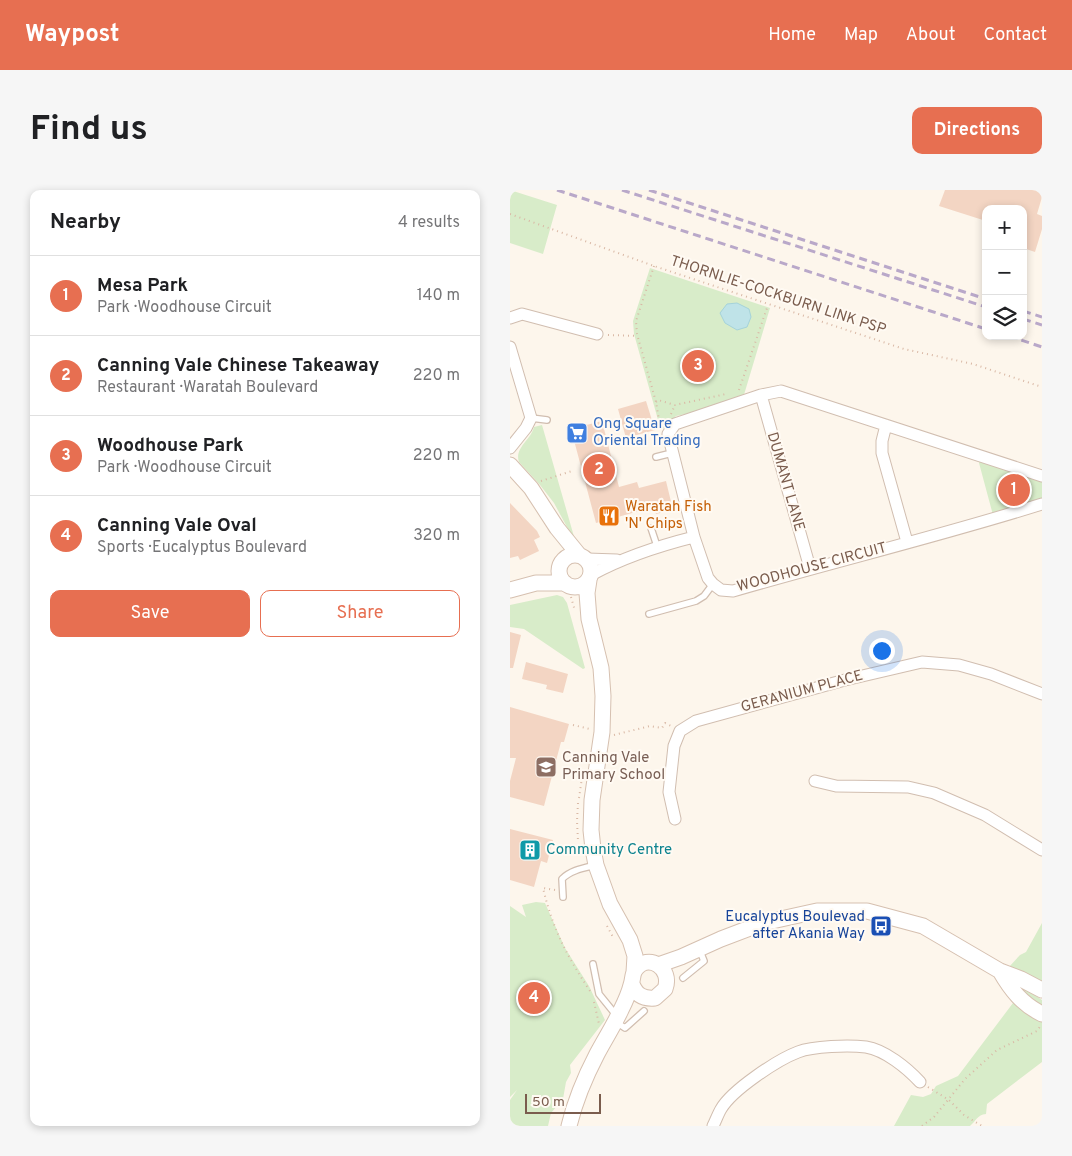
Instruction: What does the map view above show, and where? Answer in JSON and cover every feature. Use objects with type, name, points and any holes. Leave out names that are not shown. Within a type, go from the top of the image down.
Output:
[{"type":"street","points":[[510,318],[522,314],[597,334]]},
{"type":"street","points":[[510,347],[531,418],[526,428],[510,448]]},
{"type":"street","points":[[713,584],[708,578],[694,537],[668,434],[675,424],[761,395],[781,391],[1042,476]]},
{"type":"street","name":"DUMANT LANE","points":[[761,395],[810,568]]},
{"type":"street","points":[[886,425],[882,441],[882,453],[907,542]]},
{"type":"street","points":[[510,465],[536,494],[557,528],[591,567],[583,617]]},
{"type":"street","name":"WOODHOUSE CIRCUIT","points":[[713,584],[721,590],[733,591],[1042,504]]},
{"type":"street","points":[[557,528],[566,579],[583,617],[601,668],[604,696],[602,732],[591,811],[591,830],[596,865],[610,904],[630,940],[635,956],[633,978],[643,1004]]},
{"type":"street","points":[[510,590],[536,583],[566,579],[581,586],[590,578],[619,560],[657,546],[694,537]]},
{"type":"street","points":[[566,579],[574,555],[619,560]]},
{"type":"street","name":"GERANIUM PLACE","points":[[680,730],[696,721],[845,680],[922,662],[959,665],[991,674],[1042,694]]},
{"type":"street","points":[[676,818],[670,802],[670,792],[674,746],[680,730]]},
{"type":"street","points":[[815,781],[836,786],[908,787],[934,793],[985,815],[1042,850]]},
{"type":"street","points":[[569,1126],[575,1104],[586,1078],[618,1016],[633,978],[641,965],[647,963],[656,964],[681,957],[721,939],[772,921],[817,911],[867,911],[923,926],[1000,971],[1042,990]]},
{"type":"street","points":[[618,1016],[655,998],[666,990],[667,978],[665,972],[645,951],[630,940]]},
{"type":"street","points":[[667,978],[681,957]]},
{"type":"street","points":[[1000,971],[1008,986],[1023,1003],[1042,1014]]},
{"type":"street","points":[[713,1126],[722,1107],[744,1086],[772,1065],[799,1052],[825,1047],[867,1047],[890,1057],[908,1069],[920,1082]]},
{"type":"lane","points":[[531,418],[547,420]]},
{"type":"lane","points":[[656,458],[672,454]]},
{"type":"lane","points":[[651,528],[657,546]]},
{"type":"lane","points":[[649,614],[696,601],[704,596],[713,584]]},
{"type":"lane","points":[[563,897],[562,879],[566,875],[576,870],[596,865]]},
{"type":"lane","points":[[683,978],[704,961],[698,949]]},
{"type":"lane","points":[[593,964],[599,994],[618,1016]]},
{"type":"path","name":"THORNLIE-COCKBURN LINK PSP","points":[[510,214],[654,266],[904,349],[973,364],[1042,387]]},
{"type":"path","points":[[654,266],[636,321],[638,336],[656,402],[661,432]]},
{"type":"path","points":[[739,392],[768,304]]},
{"type":"path","points":[[597,334],[638,336]]},
{"type":"path","points":[[656,402],[662,400],[675,405],[730,394]]},
{"type":"path","points":[[536,483],[572,471]]},
{"type":"path","points":[[566,579],[583,617]]},
{"type":"path","points":[[608,734],[615,735],[650,726],[662,728],[665,723],[680,730]]},
{"type":"path","points":[[573,725],[589,729]]},
{"type":"path","points":[[579,845],[577,821],[583,771]]},
{"type":"path","points":[[555,890],[543,888],[549,915],[566,954],[589,990],[596,1005],[599,1025]]},
{"type":"path","points":[[922,1126],[934,1117],[965,1079],[998,1050],[1037,1031],[1042,1024]]},
{"type":"path","points":[[920,1082],[949,1100],[964,1115],[982,1126]]},
{"type":"green space","points":[[510,190],[557,205],[543,254],[510,243]]},
{"type":"green space","points":[[650,268],[770,308],[743,398],[709,409],[676,416],[663,429],[660,427],[634,334],[633,321]]},
{"type":"green space","points":[[542,425],[575,540],[554,503],[519,462],[519,452],[534,427]]},
{"type":"green space","points":[[981,459],[1042,479],[1042,501],[993,515],[979,463]]},
{"type":"green space","points":[[557,595],[563,597],[567,603],[585,668],[583,669],[524,629],[510,627],[510,605]]},
{"type":"green space","points":[[536,902],[545,903],[565,948],[589,986],[605,1020],[570,1065],[571,1073],[566,1082],[563,1099],[551,1113],[548,1126],[510,1126],[510,1100],[517,1090],[510,1097],[510,906],[526,917],[522,905]]},
{"type":"green space","points":[[1042,923],[1042,994],[1008,968],[1020,955],[1026,952]]},
{"type":"green space","points":[[1014,981],[1042,1000],[1042,1062],[987,1104],[986,1114],[979,1117],[970,1126],[894,1126],[911,1095],[923,1097],[931,1094],[936,1086],[958,1076],[1013,1003]]},
{"type":"water","points":[[737,303],[749,309],[751,317],[747,327],[737,330],[725,323],[720,313],[727,304]]},
{"type":"building","points":[[945,190],[1042,190],[1037,214],[1042,216],[1042,229],[1035,252],[1027,249],[1027,205],[982,205],[982,220],[939,206]]},
{"type":"building","points":[[646,401],[655,430],[626,438],[618,409]]},
{"type":"building","points":[[602,421],[619,487],[637,482],[639,488],[666,481],[673,510],[656,514],[654,507],[596,523],[571,429]]},
{"type":"building","points":[[510,503],[537,531],[540,537],[534,540],[539,551],[520,560],[518,556],[510,558]]},
{"type":"building","points":[[510,632],[521,635],[513,668],[510,668]]},
{"type":"building","points":[[526,662],[568,674],[563,693],[546,689],[547,685],[522,679]]},
{"type":"building","points":[[510,707],[569,724],[564,742],[561,742],[544,806],[510,797],[510,781],[516,758],[510,758]]},
{"type":"building","name":"Community Centre","points":[[510,829],[553,840],[547,863],[541,861],[534,887],[510,880]]},
{"type":"railway","points":[[557,190],[982,328]]},
{"type":"railway","points":[[622,190],[982,306]]},
{"type":"railway","points":[[649,190],[982,298]]},
{"type":"railway","points":[[1027,312],[1042,317]]},
{"type":"railway","points":[[1027,320],[1042,325]]},
{"type":"railway","points":[[1021,340],[1042,347]]},
{"type":"place","name":"Woodhouse Park","points":[[698,366]]},
{"type":"place","name":"Ong Square Oriental Trading","points":[[577,433]]},
{"type":"place","name":"Canning Vale Chinese Takeaway","points":[[599,470]]},
{"type":"place","name":"Mesa Park","points":[[1014,490]]},
{"type":"place","name":"Waratah Fish 'N' Chips","points":[[609,516]]},
{"type":"place","name":"Canning Vale Primary School","points":[[546,767]]},
{"type":"place","name":"Community Centre","points":[[530,850]]},
{"type":"place","name":"Eucalyptus Boulevad after Akania Way","points":[[881,926]]},
{"type":"place","name":"Canning Vale Oval","points":[[534,998]]}]
